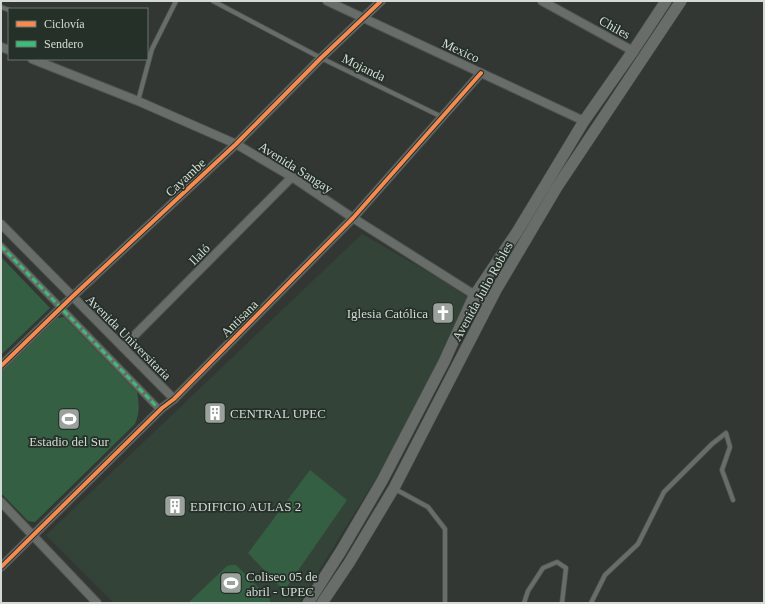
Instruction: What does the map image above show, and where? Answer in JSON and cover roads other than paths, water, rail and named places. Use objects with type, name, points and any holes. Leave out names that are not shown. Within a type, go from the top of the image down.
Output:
[{"type":"main road","name":"Avenida Julio Robles","points":[[308,603],[341,551],[382,481],[444,362],[474,296],[517,232],[584,121],[666,1]]},
{"type":"main road","name":"Avenida Julio Robles","points":[[322,603],[349,564],[394,488],[489,304],[557,187],[681,1]]},
{"type":"street","name":"Mexico","points":[[327,1],[584,121]]},
{"type":"street","name":"Cayambe","points":[[1,366],[72,296],[236,144],[362,18],[381,1]]},
{"type":"street","name":"Chiles","points":[[542,1],[633,50]]},
{"type":"street","name":"Avenida Sangay","points":[[35,60],[138,101],[236,144],[292,177],[353,218],[474,296],[489,304]]},
{"type":"street","name":"Antisana","points":[[1,567],[160,410],[174,399],[353,218],[481,73]]},
{"type":"street","name":"Ilaló","points":[[123,347],[292,177]]},
{"type":"street","name":"Avenida Universitaria","points":[[1,224],[174,399]]},
{"type":"street","points":[[1,246],[160,410]]},
{"type":"street","points":[[1,502],[97,603]]},
{"type":"lane","points":[[138,101],[152,49],[176,1]]},
{"type":"lane","name":"Mojanda","points":[[213,1],[322,58],[443,117]]},
{"type":"lane","points":[[591,603],[605,575],[638,544],[664,492],[712,444],[726,433],[730,447],[722,470],[733,500]]},
{"type":"lane","points":[[394,488],[428,507],[445,529],[445,603]]},
{"type":"lane","points":[[524,603],[528,591],[543,568],[557,562],[566,568],[562,603]]},
{"type":"place","name":"Iglesia Católica","points":[[443,313]]},
{"type":"place","name":"CENTRAL UPEC","points":[[215,413]]},
{"type":"place","name":"Estadio del Sur","points":[[69,419]]},
{"type":"place","name":"EDIFICIO AULAS 2","points":[[175,506]]},
{"type":"place","name":"Coliseo 05 de abril - UPEC","points":[[231,583]]}]
